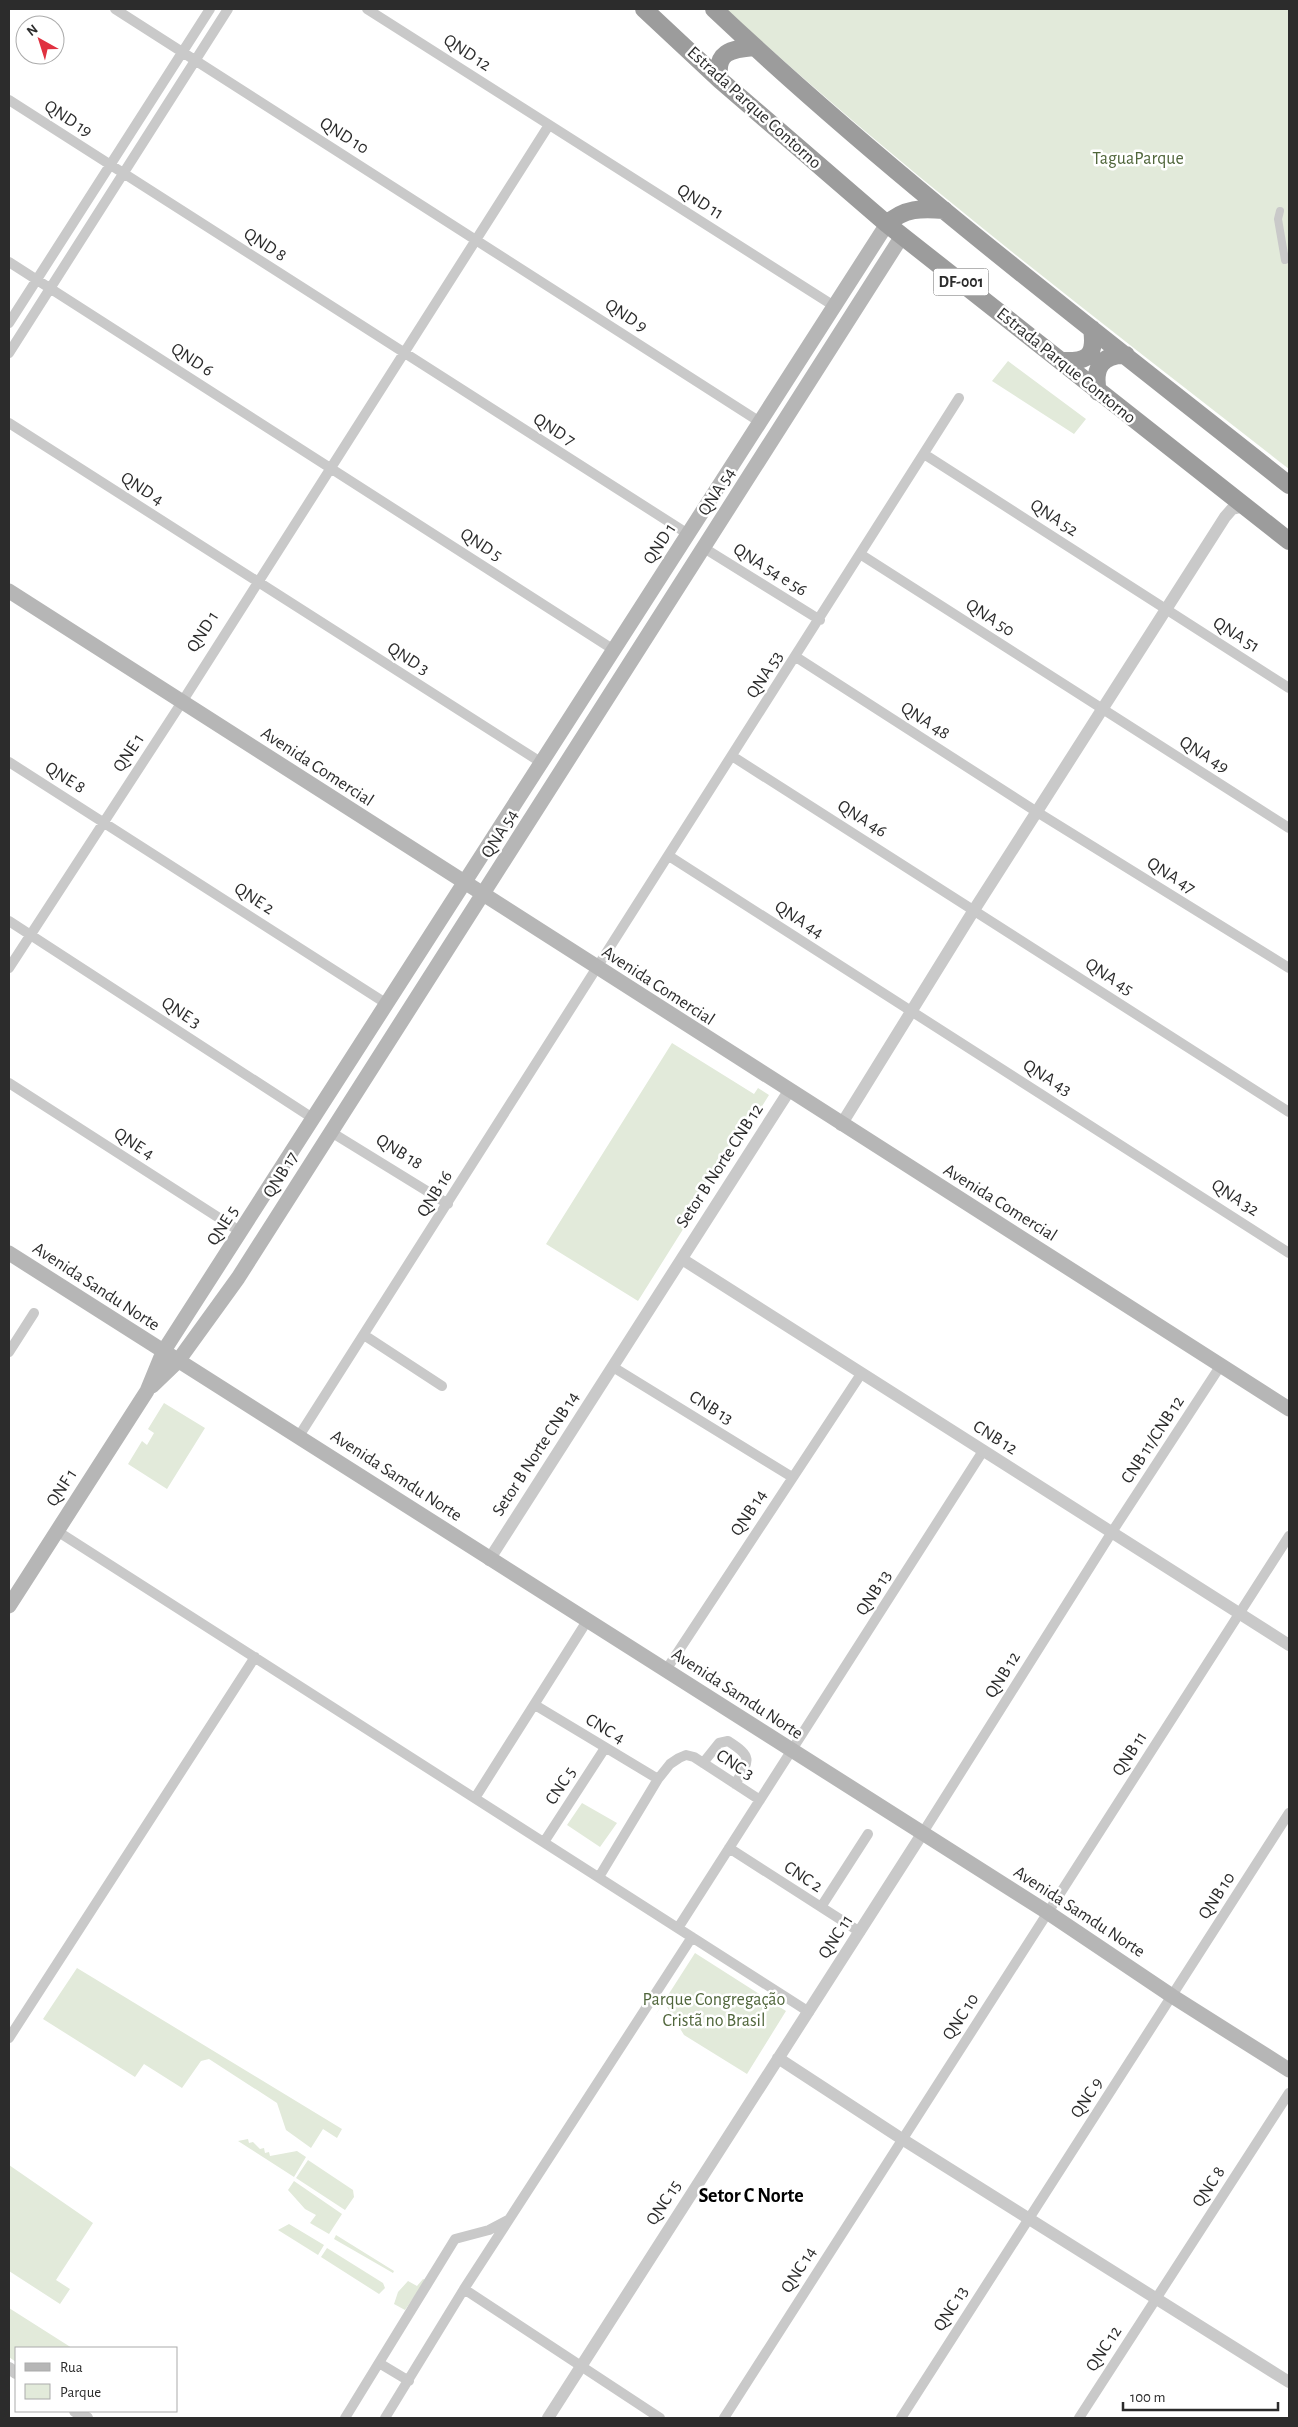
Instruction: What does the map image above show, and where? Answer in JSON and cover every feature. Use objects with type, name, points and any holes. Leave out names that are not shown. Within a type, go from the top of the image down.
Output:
[{"type":"highway","name":"Estrada Parque Contorno","points":[[644,9],[720,80],[887,224],[1289,541]]},
{"type":"highway","name":"DF-001","points":[[714,9],[754,47],[903,178],[1289,485]]},
{"type":"highway","points":[[720,80],[718,67],[723,57],[732,50],[754,47]]},
{"type":"highway","points":[[887,224],[907,211],[923,208],[944,210]]},
{"type":"highway","points":[[1062,361],[1079,361],[1086,358],[1093,346],[1092,329]]},
{"type":"highway","points":[[1098,392],[1096,378],[1103,362],[1112,355],[1126,355]]},
{"type":"main road","name":"QND 1","points":[[391,999],[887,224]]},
{"type":"main road","name":"QNA 54","points":[[484,895],[902,236]]},
{"type":"main road","points":[[856,272],[863,272],[872,284]]},
{"type":"main road","points":[[658,581],[666,592],[676,592]]},
{"type":"main road","name":"Avenida Comercial","points":[[9,591],[841,1125],[1289,1409]]},
{"type":"main road","points":[[645,601],[656,603],[662,614]]},
{"type":"main road","points":[[510,813],[517,824],[528,826]]},
{"type":"main road","points":[[391,999],[405,995],[412,1005],[484,895]]},
{"type":"main road","name":"QNE 5","points":[[163,1352],[391,999]]},
{"type":"main road","name":"QNB 17","points":[[178,1361],[219,1307],[412,1005]]},
{"type":"main road","name":"Avenida Sandu Norte","points":[[9,1253],[163,1352]]},
{"type":"main road","points":[[219,1266],[227,1277],[238,1278]]},
{"type":"main road","points":[[202,1293],[211,1287],[217,1290],[219,1307]]},
{"type":"main road","name":"Avenida Samdu Norte","points":[[163,1352],[300,1436],[489,1560],[1047,1912],[1172,1996],[1289,2070]]},
{"type":"main road","name":"QNF 1","points":[[9,1606],[147,1391],[163,1352]]},
{"type":"main road","name":"QNF 1","points":[[147,1391],[178,1361]]},
{"type":"street","name":"QND 10","points":[[115,9],[475,238]]},
{"type":"street","points":[[9,322],[210,9]]},
{"type":"street","points":[[9,352],[228,9]]},
{"type":"street","name":"QND 12","points":[[367,9],[549,125]]},
{"type":"street","name":"QND 19","points":[[9,100],[110,165]]},
{"type":"street","name":"QND 1","points":[[182,702],[475,238],[549,125]]},
{"type":"street","name":"QND 11","points":[[549,125],[834,306]]},
{"type":"street","name":"QND 8","points":[[110,165],[403,353]]},
{"type":"street","points":[[1280,211],[1278,219],[1285,260]]},
{"type":"street","name":"QND 9","points":[[475,238],[760,422]]},
{"type":"street","name":"QND 6","points":[[9,262],[330,467]]},
{"type":"street","name":"QND 7","points":[[403,353],[688,534]]},
{"type":"street","name":"QNA 53","points":[[597,969],[959,398]]},
{"type":"street","name":"QND 4","points":[[9,423],[257,583]]},
{"type":"street","name":"QNA 52","points":[[924,454],[1166,610]]},
{"type":"street","name":"QND 5","points":[[330,467],[614,650]]},
{"type":"street","points":[[1226,492],[1226,517]]},
{"type":"street","points":[[841,1125],[1036,812],[1226,517],[1232,509],[1244,506]]},
{"type":"street","name":"QNA 54 e 56","points":[[704,548],[820,620]]},
{"type":"street","name":"QNA 50","points":[[860,554],[1102,710]]},
{"type":"street","name":"QND 3","points":[[257,583],[542,763]]},
{"type":"street","name":"QNA 51","points":[[1166,610],[1289,688]]},
{"type":"street","name":"QNA 48","points":[[796,657],[1036,812]]},
{"type":"street","name":"QNE 1","points":[[9,968],[182,702]]},
{"type":"street","name":"QNA 49","points":[[1102,710],[1289,828]]},
{"type":"street","name":"QNA 46","points":[[732,756],[974,910]]},
{"type":"street","name":"QNE 8","points":[[9,762],[103,821]]},
{"type":"street","name":"QNA 47","points":[[1036,812],[1289,968]]},
{"type":"street","name":"QNE 2","points":[[103,821],[391,999]]},
{"type":"street","name":"QNA 44","points":[[669,856],[912,1012]]},
{"type":"street","name":"QNA 45","points":[[974,910],[1289,1112]]},
{"type":"street","name":"QNE 3","points":[[9,921],[314,1119]]},
{"type":"street","name":"QNB 16","points":[[300,1436],[597,969]]},
{"type":"street","name":"QNA 43","points":[[912,1012],[1164,1171]]},
{"type":"street","name":"QNE 4","points":[[9,1083],[241,1232]]},
{"type":"street","name":"Setor B Norte CNB 12","points":[[613,1367],[789,1091]]},
{"type":"street","name":"QNB 18","points":[[330,1132],[448,1204]]},
{"type":"street","name":"QNA 32","points":[[1164,1171],[1289,1253]]},
{"type":"street","name":"CNB 12","points":[[682,1259],[1289,1645]]},
{"type":"street","points":[[9,1352],[34,1313]]},
{"type":"street","points":[[364,1334],[442,1386]]},
{"type":"street","name":"CNB 11/CNB 12","points":[[1112,1532],[1221,1365]]},
{"type":"street","name":"CNB 13","points":[[613,1367],[792,1477]]},
{"type":"street","name":"Setor B Norte CNB 14","points":[[489,1560],[613,1367]]},
{"type":"street","name":"QNB 14","points":[[666,1670],[861,1374]]},
{"type":"street","name":"QNB 13","points":[[678,1928],[984,1451]]},
{"type":"street","points":[[58,1531],[809,2012]]},
{"type":"street","name":"QNB 12","points":[[922,1834],[1112,1532]]},
{"type":"street","name":"QNB 11","points":[[1047,1912],[1289,1536]]},
{"type":"street","points":[[475,1798],[536,1705],[587,1621]]},
{"type":"street","points":[[9,2038],[255,1657]]},
{"type":"street","name":"CNC 4","points":[[536,1705],[658,1779]]},
{"type":"street","points":[[703,1763],[718,1743],[728,1741],[742,1750],[746,1754],[747,1764],[735,1784]]},
{"type":"street","name":"CNC 5","points":[[544,1842],[605,1748]]},
{"type":"street","name":"CNC 3","points":[[658,1779],[670,1764],[686,1755],[694,1757],[760,1800]]},
{"type":"street","points":[[599,1877],[658,1779]]},
{"type":"street","name":"QNB 10","points":[[1172,1996],[1289,1813]]},
{"type":"street","points":[[821,1907],[868,1834]]},
{"type":"street","name":"QNC 11","points":[[778,2058],[922,1834]]},
{"type":"street","name":"CNC 2","points":[[729,1848],[860,1932]]},
{"type":"street","name":"QNC 10","points":[[902,2140],[1047,1912]]},
{"type":"street","points":[[385,2418],[464,2289],[692,1937]]},
{"type":"street","name":"QNC 9","points":[[1029,2218],[1172,1996]]},
{"type":"street","points":[[778,2058],[902,2140],[1156,2298],[1288,2377]]},
{"type":"street","name":"QNC 15","points":[[548,2418],[778,2058]]},
{"type":"street","name":"QNC 8","points":[[1156,2298],[1289,2093]]},
{"type":"street","name":"QNC 14","points":[[724,2418],[902,2140]]},
{"type":"street","name":"QNC 13","points":[[901,2418],[1029,2218]]},
{"type":"street","points":[[345,2418],[454,2239],[489,2230],[509,2220]]},
{"type":"street","points":[[464,2289],[660,2418]]},
{"type":"street","name":"QNC 12","points":[[1079,2418],[1156,2298]]},
{"type":"street","points":[[379,2363],[408,2381]]},
{"type":"green space","name":"TaguaParque","points":[[726,9],[1289,9],[1289,469],[1003,245],[932,187],[794,70]]},
{"type":"green space","points":[[1008,361],[1086,419],[1074,434],[992,381]]},
{"type":"green space","points":[[672,1043],[754,1094],[758,1088],[769,1095],[759,1111],[753,1108],[698,1195],[702,1199],[638,1301],[546,1244]]},
{"type":"green space","points":[[164,1403],[205,1428],[167,1489],[128,1464],[142,1441],[147,1445],[154,1433],[148,1429]]},
{"type":"green space","points":[[582,1803],[617,1823],[600,1847],[567,1825]]},
{"type":"green space","name":"Parque Congregação Cristã no Brasil","points":[[695,1953],[786,2011],[747,2074],[684,2035],[664,2002],[654,2017]]},
{"type":"green space","points":[[77,1968],[342,2129],[337,2138],[323,2129],[311,2148],[286,2130],[277,2103],[209,2059],[201,2061],[182,2088],[144,2064],[135,2077],[43,2019]]},
{"type":"green space","points":[[248,2139],[249,2143],[253,2142],[260,2149],[264,2148],[265,2153],[269,2152],[270,2156],[297,2151],[306,2157],[294,2177],[238,2141]]},
{"type":"green space","points":[[308,2160],[353,2190],[354,2197],[345,2210],[296,2178]]},
{"type":"green space","points":[[9,2165],[93,2223],[56,2280],[70,2289],[60,2304],[9,2271]]},
{"type":"green space","points":[[294,2181],[342,2214],[329,2234],[310,2223],[316,2215],[305,2209],[288,2190]]},
{"type":"green space","points":[[289,2224],[324,2245],[318,2255],[278,2230]]},
{"type":"green space","points":[[336,2235],[394,2271],[393,2273],[334,2239]]},
{"type":"green space","points":[[327,2248],[383,2283],[385,2288],[379,2294],[321,2257]]},
{"type":"green space","points":[[423,2279],[426,2280],[405,2310],[394,2304],[398,2292],[408,2281],[417,2286]]},
{"type":"green space","points":[[9,2308],[70,2347],[15,2347],[15,2361],[9,2357]]},
{"type":"district","name":"Setor C Norte","points":[[751,2196]]}]
